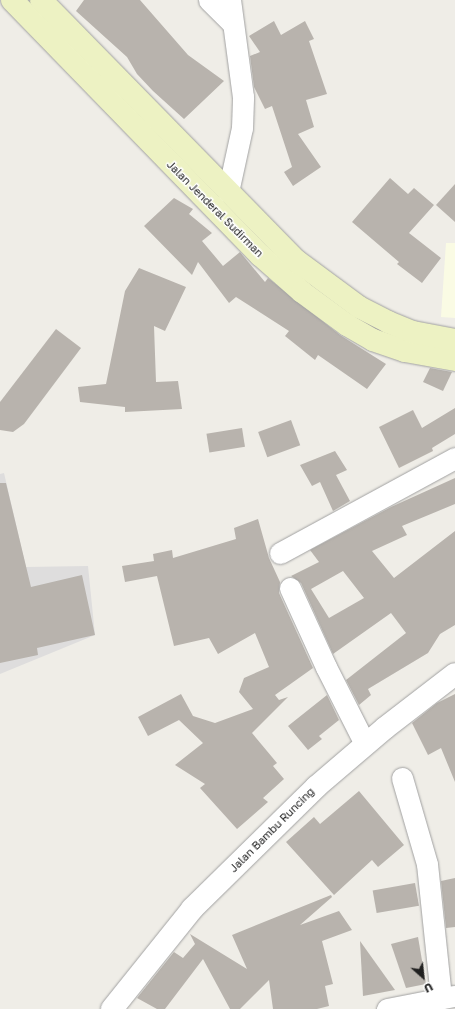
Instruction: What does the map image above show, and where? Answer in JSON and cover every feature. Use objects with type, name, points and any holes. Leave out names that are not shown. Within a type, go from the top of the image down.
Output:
[{"type":"main road","name":"Jalan Jenderal Sudirman","points":[[12,0],[260,255],[302,292],[347,325],[373,340],[404,351],[455,360]]},
{"type":"main road","name":"Jalan Jenderal Sudirman","points":[[41,0],[297,261],[359,307],[414,332],[455,340]]},
{"type":"street","points":[[209,0],[231,22]]},
{"type":"street","points":[[228,192],[242,128],[243,97],[241,68],[231,22],[230,0]]},
{"type":"street","points":[[280,553],[455,458]]},
{"type":"street","points":[[290,588],[365,744]]},
{"type":"street","name":"Jalan Bambu Runcing","points":[[112,1009],[192,909],[316,787],[365,744],[455,674]]},
{"type":"street","points":[[386,1009],[448,996],[428,864],[402,778]]},
{"type":"shaded area","points":[[446,243],[455,243],[455,318],[441,317]]},
{"type":"shaded area","points":[[4,473],[26,567],[88,566],[95,635],[0,674],[0,474]]},
{"type":"building","points":[[84,0],[140,0],[188,55],[224,81],[184,119],[153,91],[137,74],[127,57],[76,11]]},
{"type":"building","points":[[274,21],[281,35],[305,21],[314,39],[309,41],[327,94],[306,100],[314,127],[298,134],[321,167],[293,186],[284,172],[292,167],[272,106],[265,109],[254,87],[250,56],[260,52],[249,36]]},
{"type":"building","points":[[390,178],[408,194],[414,188],[434,205],[409,233],[441,258],[422,283],[397,264],[399,262],[352,222]]},
{"type":"building","points":[[455,184],[455,222],[436,205]]},
{"type":"building","points":[[174,198],[193,209],[189,214],[212,233],[202,241],[223,266],[240,252],[265,282],[268,278],[340,335],[386,364],[367,389],[318,355],[315,360],[285,336],[289,331],[236,297],[229,303],[198,262],[192,275],[144,226]]},
{"type":"building","points":[[139,268],[186,287],[165,331],[154,326],[156,382],[178,381],[182,409],[125,412],[125,407],[80,402],[78,387],[106,384],[125,291]]},
{"type":"building","points":[[56,329],[81,348],[24,424],[13,432],[0,430],[0,402]]},
{"type":"building","points":[[430,368],[452,372],[443,391],[423,382]]},
{"type":"building","points":[[455,408],[455,434],[432,448],[433,451],[399,468],[379,427],[413,410],[422,428]]},
{"type":"building","points":[[291,420],[300,445],[267,457],[258,432]]},
{"type":"building","points":[[242,428],[245,447],[209,452],[206,434]]},
{"type":"building","points":[[335,451],[347,470],[336,475],[350,501],[333,511],[320,482],[312,486],[300,465]]},
{"type":"building","points":[[455,478],[455,504],[402,526],[407,535],[372,551],[394,578],[455,531],[455,625],[440,634],[428,653],[368,689],[371,695],[359,705],[346,680],[406,633],[391,613],[333,654],[301,583],[291,576],[319,562],[310,550],[391,507]],"holes":[[[343,571],[364,598],[329,618],[311,589]]]},
{"type":"building","points":[[0,483],[6,483],[31,587],[82,575],[95,635],[37,648],[38,655],[0,663]]},
{"type":"building","points":[[258,519],[269,558],[280,582],[279,593],[313,668],[275,695],[279,700],[288,697],[252,733],[277,763],[273,766],[284,779],[263,798],[268,802],[237,829],[200,788],[205,784],[175,765],[203,743],[179,720],[148,736],[138,717],[181,694],[193,716],[215,723],[253,709],[239,692],[244,678],[269,667],[255,633],[218,654],[209,638],[174,646],[157,576],[125,582],[122,566],[154,561],[153,554],[172,550],[173,558],[236,539],[234,528]]},
{"type":"building","points":[[455,694],[455,782],[441,748],[428,755],[412,723],[437,703]]},
{"type":"building","points":[[327,695],[339,720],[319,736],[322,739],[308,750],[288,726]]},
{"type":"building","points":[[359,791],[404,845],[378,867],[372,860],[334,895],[286,842],[314,817],[320,824]]},
{"type":"building","points":[[455,878],[455,927],[446,928],[441,881]]},
{"type":"building","points":[[415,883],[419,906],[377,913],[373,890]]},
{"type":"building","points":[[331,895],[332,897],[300,925],[339,911],[352,930],[322,941],[333,984],[325,986],[329,1006],[317,1009],[273,1009],[269,980],[240,1009],[230,1009],[203,959],[165,1009],[157,1009],[137,998],[174,952],[183,958],[195,944],[190,934],[247,969],[232,935]]},
{"type":"building","points":[[418,937],[426,984],[406,988],[391,944]]},
{"type":"building","points":[[360,941],[395,990],[363,996]]}]
